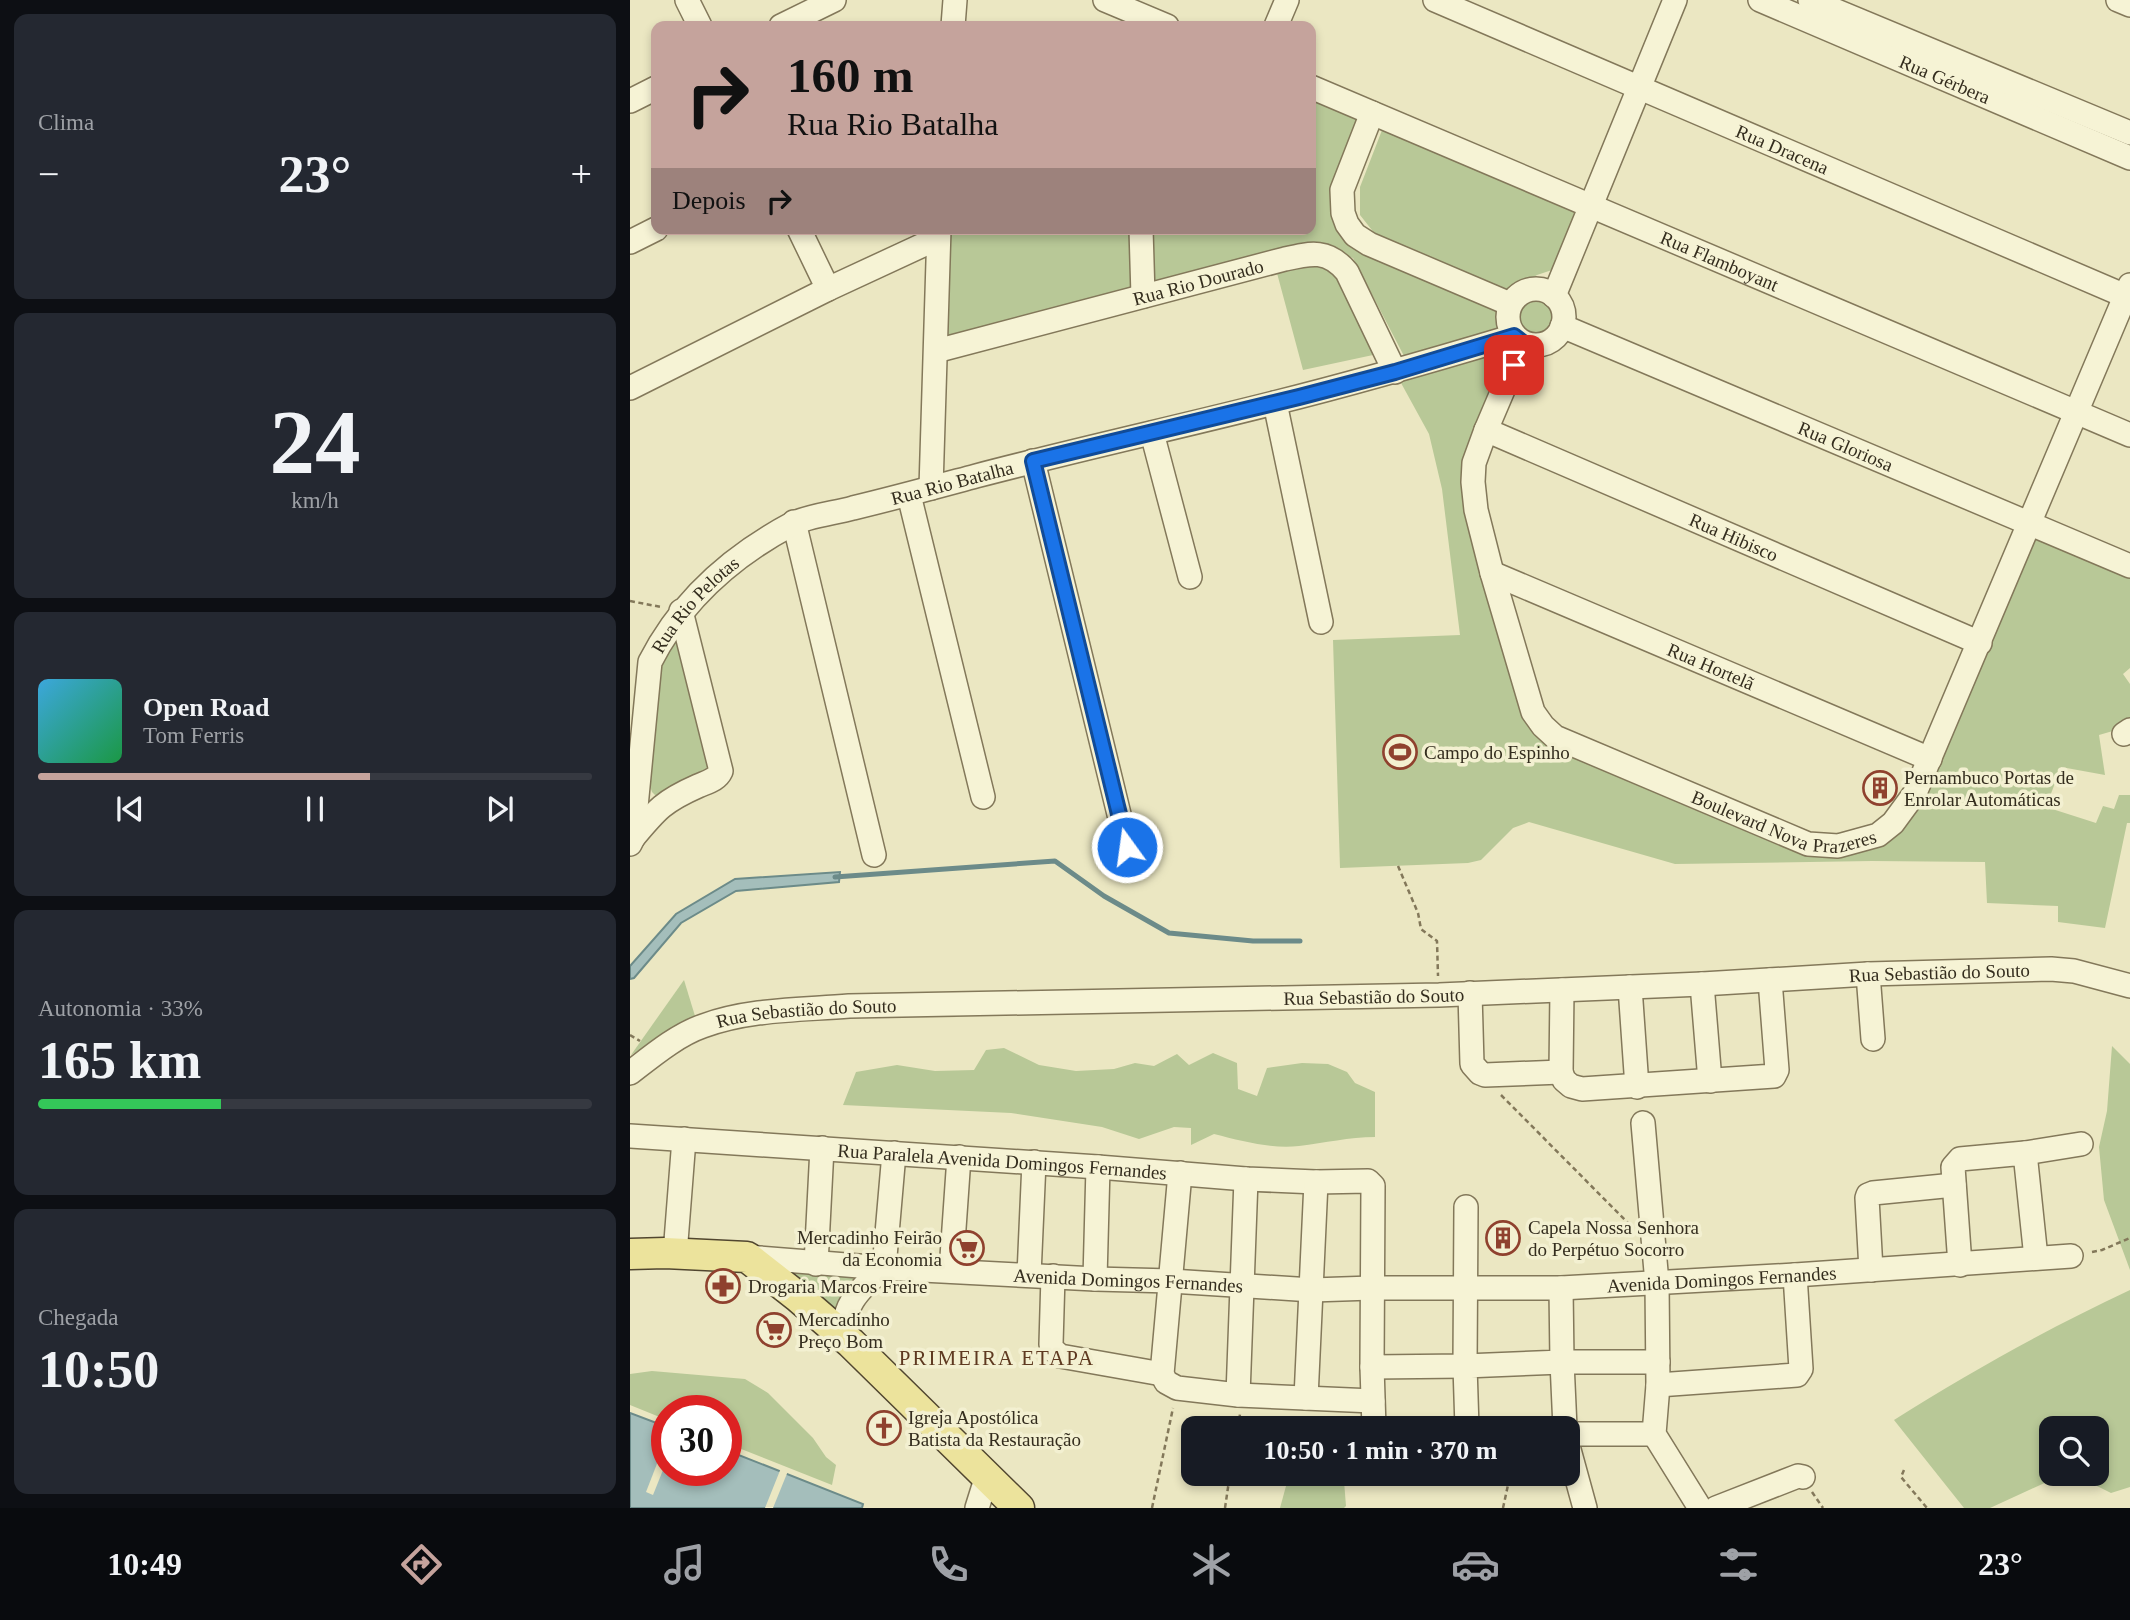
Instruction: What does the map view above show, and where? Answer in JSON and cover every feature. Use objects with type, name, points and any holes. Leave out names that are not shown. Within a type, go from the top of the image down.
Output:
[{"type":"main road","points":[[630,1254],[747,1257],[851,1343],[1019,1508]]},
{"type":"street","points":[[687,0],[698,21]]},
{"type":"street","points":[[790,21],[834,0]]},
{"type":"street","points":[[953,21],[955,0]]},
{"type":"street","points":[[1105,0],[1155,21]]},
{"type":"street","points":[[1278,21],[1287,0]]},
{"type":"street","name":"Rua Dracena","points":[[1435,0],[2128,293]]},
{"type":"street","points":[[1554,296],[1675,0]]},
{"type":"street","name":"Rua Gérbera","points":[[1760,0],[2130,158]]},
{"type":"street","name":"Rua Gérbera","points":[[1810,0],[2130,133]]},
{"type":"street","points":[[2118,0],[2130,5]]},
{"type":"street","name":"Rua Flamboyant","points":[[1316,89],[2130,435]]},
{"type":"street","points":[[630,101],[651,90]]},
{"type":"street","points":[[1372,113],[1342,190],[1343,213],[1347,224],[1368,244],[1510,304]]},
{"type":"street","points":[[630,242],[651,232]]},
{"type":"street","points":[[802,235],[828,289]]},
{"type":"street","points":[[630,388],[937,235]]},
{"type":"street","points":[[931,488],[939,235]]},
{"type":"street","points":[[1141,235],[1143,296]]},
{"type":"street","name":"Rua Rio Dourado","points":[[936,351],[1301,255],[1328,256],[1338,260],[1348,272],[1395,372]]},
{"type":"street","points":[[1542,289],[1554,296],[1563,310],[1562,326],[1558,335],[1542,345],[1532,346],[1519,339],[1507,321],[1510,304],[1520,293],[1527,290],[1542,289]]},
{"type":"street","name":"Boulevard Nova Prazeres","points":[[1519,339],[1474,463],[1473,482],[1476,510],[1492,573],[1534,712],[1555,737],[1808,844],[1838,846],[1878,835],[1894,822],[1915,793],[2128,293]]},
{"type":"street","name":"Rua Gloriosa","points":[[1562,326],[2130,566]]},
{"type":"street","name":"Rua Rio Batalha","points":[[794,522],[1275,403],[1519,339]]},
{"type":"street","points":[[1275,403],[1321,622]]},
{"type":"street","name":"Rua Hibisco","points":[[1486,430],[1980,643]]},
{"type":"street","points":[[1152,433],[1190,577]]},
{"type":"street","points":[[1033,461],[1127,847]]},
{"type":"street","points":[[909,495],[983,797]]},
{"type":"street","points":[[794,522],[874,855]]},
{"type":"street","name":"Rua Rio Pelotas","points":[[632,841],[650,662],[681,611],[722,570],[794,522]]},
{"type":"street","name":"Rua Hortelã","points":[[1492,573],[1930,759]]},
{"type":"street","points":[[632,841],[661,806],[673,797],[715,779],[722,771],[681,611]]},
{"type":"street","name":"Rua Sebastião do Souto","points":[[630,1073],[658,1051],[700,1027],[732,1017],[849,1006],[1439,995],[1868,974],[2051,969],[2074,971],[2130,986]]},
{"type":"street","points":[[1868,974],[1873,1040]]},
{"type":"street","points":[[1562,990],[1561,1072],[1564,1080],[1571,1086],[1582,1089],[1637,1087],[1771,1077],[1776,1073],[1770,980]]},
{"type":"street","points":[[1702,984],[1710,1081]]},
{"type":"street","points":[[1630,986],[1637,1087]]},
{"type":"street","points":[[1470,993],[1472,1064],[1475,1069],[1485,1075],[1561,1072]]},
{"type":"street","points":[[1643,1123],[1657,1283],[1658,1373],[1654,1434],[1700,1508]]},
{"type":"street","name":"Rua Paralela Avenida Domingos Fernandes","points":[[630,1136],[1034,1162],[1246,1179],[1316,1182],[1366,1180],[1373,1184],[1372,1288]]},
{"type":"street","points":[[675,1254],[684,1139]]},
{"type":"street","points":[[1960,1265],[1953,1167],[1960,1160],[2081,1144]]},
{"type":"street","points":[[817,1264],[822,1148]]},
{"type":"street","points":[[851,1343],[846,1334],[846,1321],[853,1298],[864,1284],[884,1268],[894,1153]]},
{"type":"street","points":[[2025,1153],[2036,1258]]},
{"type":"street","points":[[951,1271],[959,1157]]},
{"type":"street","points":[[1029,1275],[1034,1162]]},
{"type":"street","points":[[1095,1279],[1098,1167]]},
{"type":"street","points":[[1169,1381],[1171,1281],[1180,1173]]},
{"type":"street","points":[[1238,1395],[1246,1179]]},
{"type":"street","points":[[1306,1398],[1316,1182]]},
{"type":"street","points":[[1871,1270],[1868,1195],[1954,1185]]},
{"type":"street","points":[[1466,1208],[1467,1416]]},
{"type":"street","name":"Avenida Domingos Fernandes","points":[[747,1257],[884,1268],[1312,1290],[1561,1288],[2071,1256]]},
{"type":"street","points":[[1372,1367],[1562,1363],[1658,1373],[1792,1377],[1801,1369],[1795,1275]]},
{"type":"street","points":[[1053,1276],[1051,1344],[1054,1353],[1060,1356],[1238,1395],[1373,1401]]},
{"type":"street","points":[[1372,1288],[1374,1416]]},
{"type":"street","points":[[1561,1288],[1564,1416]]},
{"type":"street","points":[[1580,1434],[1654,1434]]},
{"type":"street","points":[[977,1508],[987,1476]]},
{"type":"street","points":[[1716,1508],[1798,1476],[1803,1477]]},
{"type":"street","points":[[1580,1486],[1586,1508]]},
{"type":"path","points":[[630,601],[681,611]]},
{"type":"path","points":[[1398,866],[1419,913],[1421,929],[1437,941],[1439,995]]},
{"type":"path","points":[[1497,1091],[1654,1249]]},
{"type":"path","points":[[2071,1256],[2102,1250],[2130,1238]]},
{"type":"path","points":[[1152,1508],[1169,1381]]},
{"type":"path","points":[[1904,1470],[1901,1477],[1927,1508]]},
{"type":"path","points":[[1225,1508],[1228,1486]]},
{"type":"path","points":[[1503,1508],[1508,1486]]},
{"type":"green space","points":[[1316,96],[1365,116],[1337,218],[1501,312],[1501,327],[1495,331],[1404,356],[1353,258],[1327,250],[1387,352],[1303,370],[1274,262],[1146,290],[1145,235],[1316,235]]},
{"type":"green space","points":[[1384,125],[1576,213],[1552,270],[1508,291],[1379,239],[1360,215],[1360,187]]},
{"type":"green space","points":[[939,235],[1141,235],[1143,296],[936,351]]},
{"type":"green space","points":[[1537,300],[1549,305],[1554,317],[1549,329],[1537,334],[1525,329],[1520,317],[1525,305]]},
{"type":"green space","points":[[1514,336],[1474,463],[1543,726],[1808,844],[1893,822],[2031,538],[2130,573],[2130,668],[2123,674],[2130,684],[2130,726],[2099,735],[2105,775],[2061,767],[2046,807],[2096,823],[2103,806],[2114,809],[2119,795],[2130,795],[2130,823],[2127,823],[2105,928],[2058,922],[2058,906],[1987,903],[1985,862],[1675,864],[1529,822],[1513,828],[1481,860],[1468,863],[1340,868],[1333,640],[1460,635],[1442,489],[1429,434],[1395,372]]},
{"type":"green space","points":[[675,639],[679,641],[716,773],[656,796],[649,783],[655,707],[662,667]]},
{"type":"green space","points":[[684,980],[695,1016],[631,1055]]},
{"type":"green space","points":[[2112,1046],[2130,1064],[2130,1270],[2104,1200],[2099,1147],[2107,1111]]},
{"type":"green space","points":[[1004,1048],[1039,1065],[1076,1071],[1114,1069],[1135,1063],[1154,1066],[1177,1054],[1189,1065],[1213,1053],[1237,1063],[1238,1089],[1257,1096],[1267,1068],[1302,1063],[1328,1064],[1347,1072],[1355,1083],[1375,1092],[1375,1137],[1288,1147],[1256,1144],[1214,1134],[1191,1145],[1191,1128],[1174,1127],[1139,1139],[1102,1127],[1011,1113],[843,1105],[856,1072],[897,1065],[935,1071],[974,1070],[986,1050]]},
{"type":"green space","points":[[775,1269],[872,1272],[839,1316]]},
{"type":"green space","points":[[2130,1290],[2130,1487],[2111,1493],[2097,1486],[2109,1486],[2109,1416],[2039,1416],[2039,1486],[1990,1508],[1964,1508],[1894,1420],[1952,1384]]},
{"type":"green space","points":[[652,1371],[745,1379],[768,1393],[836,1465],[832,1485],[742,1449],[742,1395],[651,1395],[651,1414],[630,1405],[630,1374]]},
{"type":"green space","points":[[1286,1486],[1344,1486],[1344,1508],[1280,1508]]},
{"type":"water","points":[[840,872],[839,882],[736,891],[681,923],[634,978],[630,979],[630,966],[676,914],[735,879]]},
{"type":"water","points":[[630,1413],[651,1421],[651,1486],[742,1486],[742,1456],[863,1504],[862,1508],[630,1508]]},
{"type":"pier","points":[[781,1468],[788,1471],[773,1508],[765,1508]]},
{"type":"pier","points":[[651,1479],[651,1486],[657,1486],[653,1495],[646,1492]]},
{"type":"waterway","points":[[835,877],[1055,861],[1104,896],[1169,933],[1253,941],[1300,941]]},
{"type":"place","name":"Campo do Espinho","points":[[1400,752]]},
{"type":"place","name":"Pernambuco Portas de Enrolar Automáticas","points":[[1880,788]]},
{"type":"place","name":"Capela Nossa Senhora do Perpétuo Socorro","points":[[1503,1238]]},
{"type":"place","name":"Mercadinho Feirão da Economia","points":[[967,1248]]},
{"type":"place","name":"Drogaria Marcos Freire","points":[[723,1286]]},
{"type":"place","name":"Mercadinho Preço Bom","points":[[774,1330]]},
{"type":"place","name":"Igreja Apostólica Batista da Restauração","points":[[884,1428]]},
{"type":"district","name":"PRIMEIRA ETAPA","points":[[997,1358]]},
{"type":"route","points":[[1127,847],[1033,461],[1299,397],[1395,372],[1514,336],[1523,343],[1514,365]]}]
